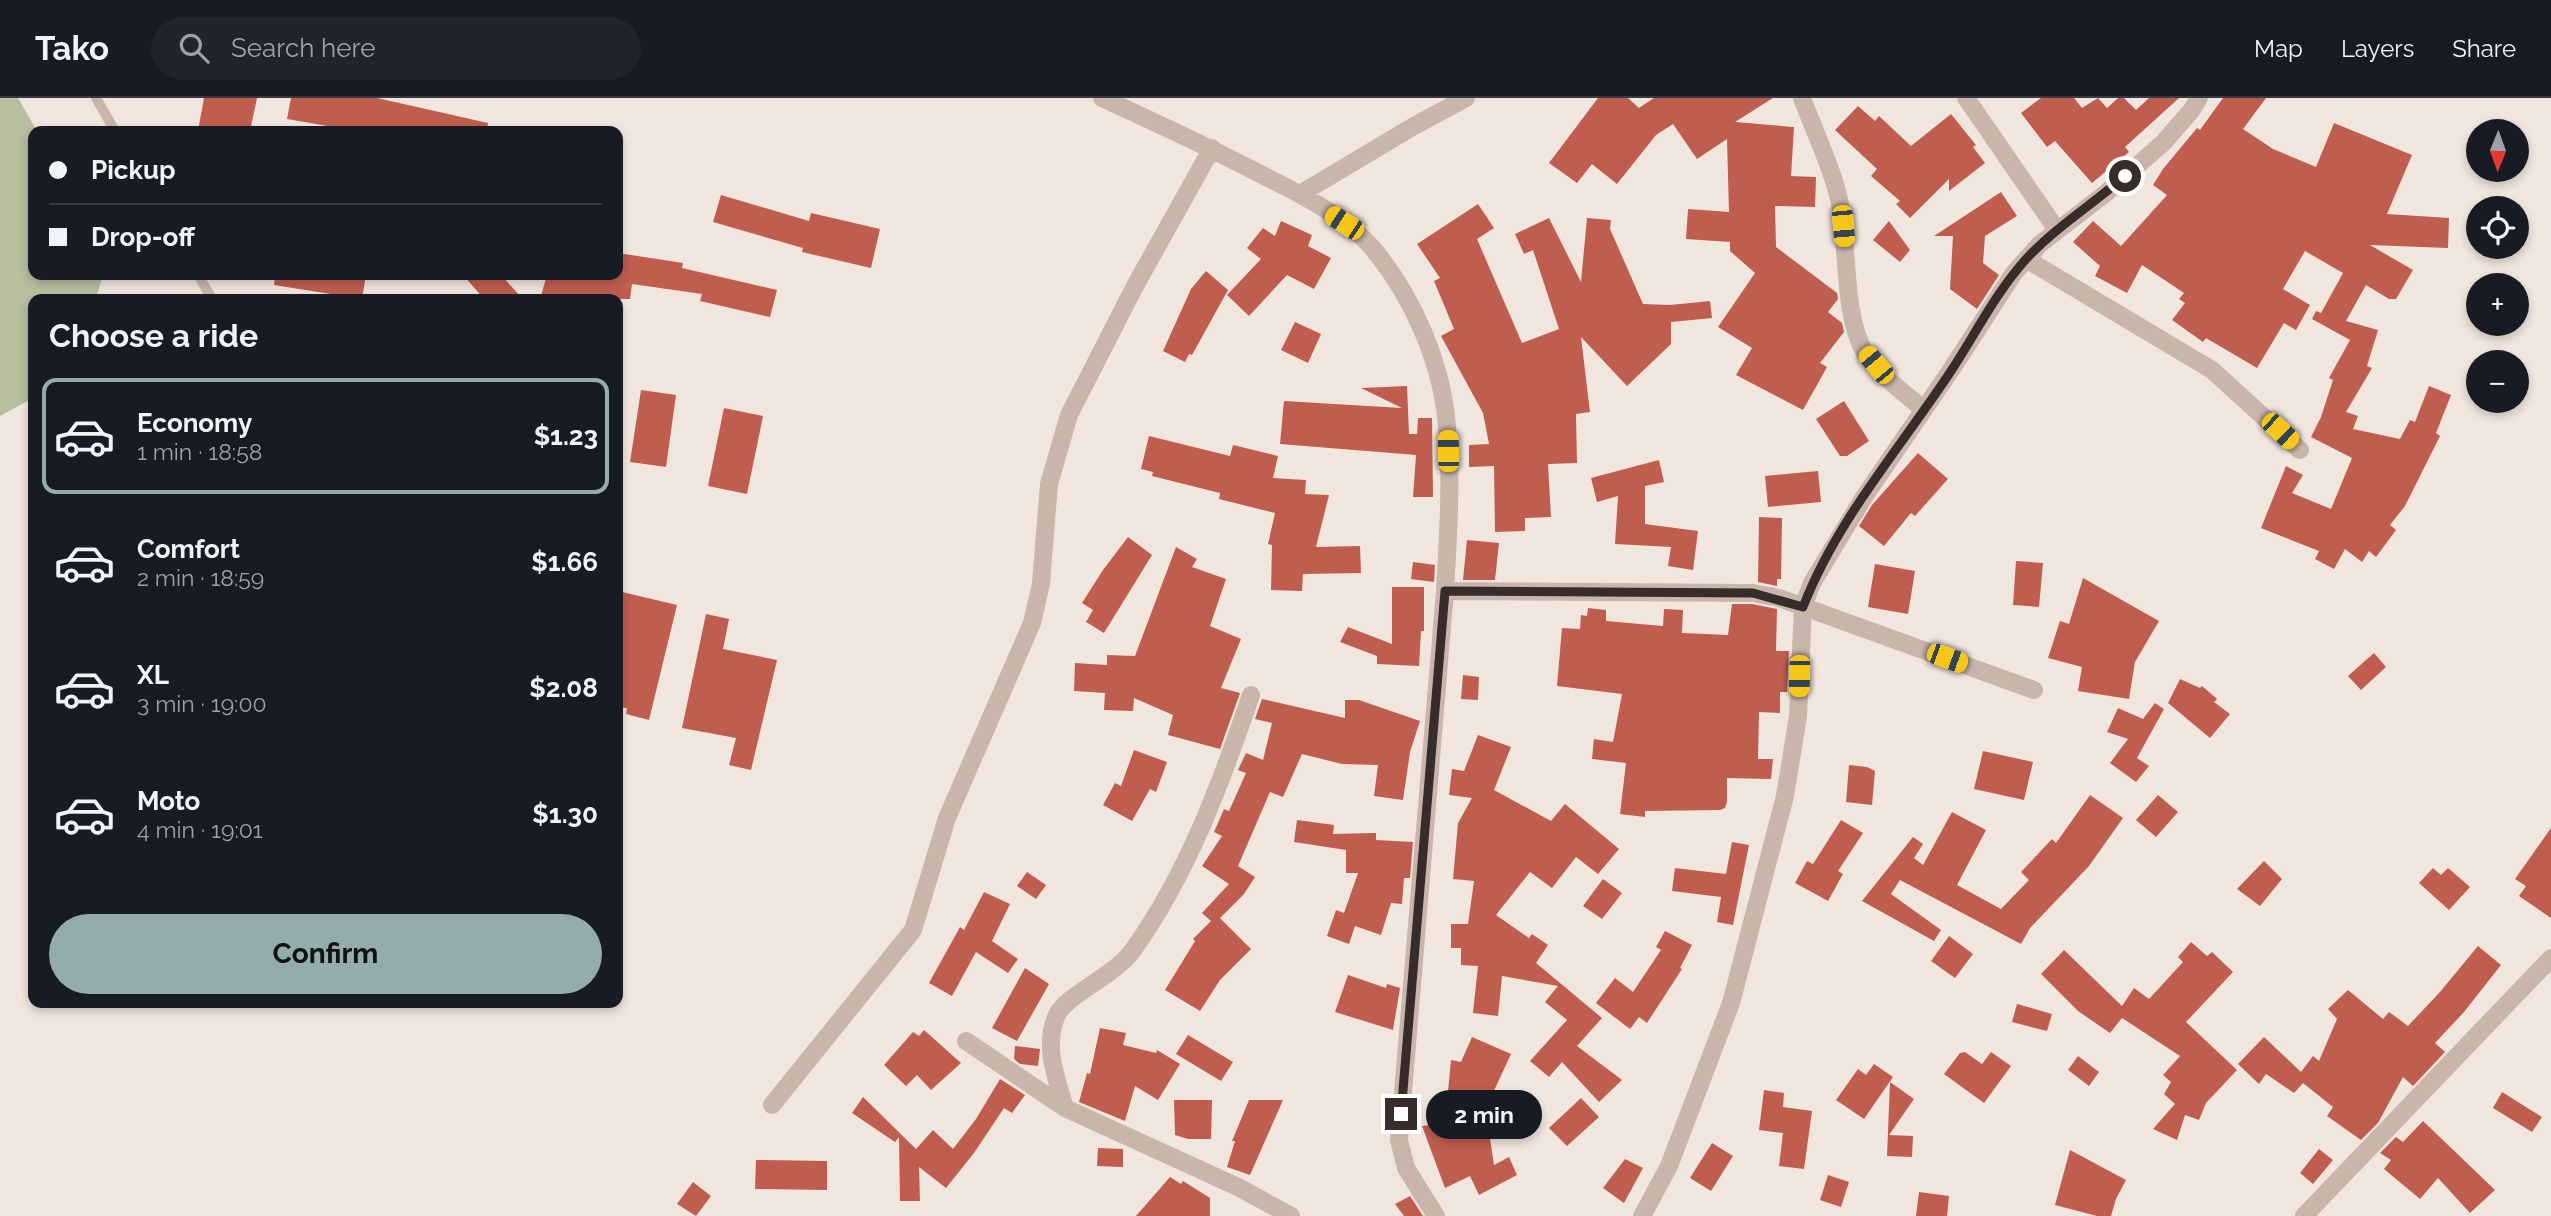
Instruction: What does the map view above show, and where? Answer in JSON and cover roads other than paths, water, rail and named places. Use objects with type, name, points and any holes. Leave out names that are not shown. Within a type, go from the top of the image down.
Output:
[{"type":"street","points":[[1102,98],[1212,148],[1300,194],[1344,223],[1374,250],[1405,296],[1429,346],[1440,380],[1447,425],[1449,503],[1445,591],[1399,1140],[1406,1168],[1436,1216]]},
{"type":"street","points":[[1300,194],[1404,131],[1466,98]]},
{"type":"street","points":[[1802,98],[1831,171],[1839,199],[1852,314],[1865,352],[1888,379],[1923,409]]},
{"type":"street","points":[[1966,98],[2057,230]]},
{"type":"street","points":[[1642,1216],[1669,1166],[1731,1003],[1785,796],[1798,716],[1803,607],[1822,565],[1999,294],[2026,259],[2057,230],[2106,193],[2163,143],[2199,98]]},
{"type":"street","points":[[772,1105],[914,930],[947,818],[1032,623],[1041,584],[1049,484],[1069,415],[1135,286],[1212,148]]},
{"type":"street","points":[[2026,259],[2212,370],[2300,450]]},
{"type":"street","points":[[1445,591],[1753,593],[1803,607],[2034,690]]},
{"type":"street","points":[[1065,1108],[1050,1051],[1051,1031],[1058,1012],[1105,978],[1131,953],[1171,894],[1226,768],[1251,695]]},
{"type":"street","points":[[2304,1216],[2551,958]]},
{"type":"street","points":[[965,1041],[1065,1108],[1238,1187],[1291,1216]]},
{"type":"lane","points":[[96,98],[112,126]]}]
